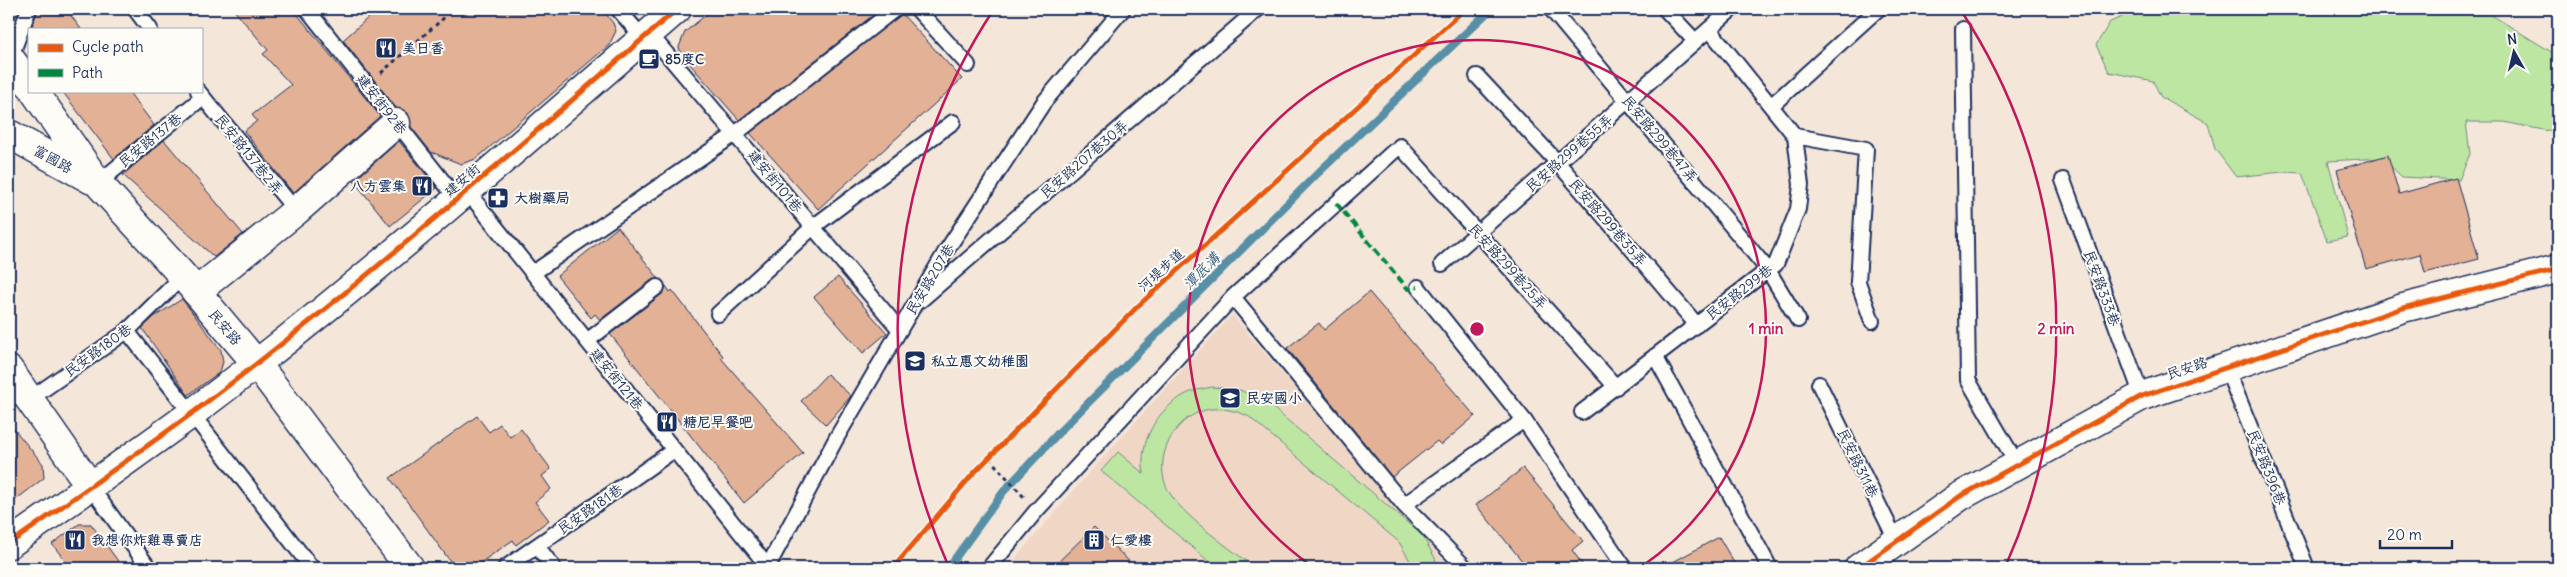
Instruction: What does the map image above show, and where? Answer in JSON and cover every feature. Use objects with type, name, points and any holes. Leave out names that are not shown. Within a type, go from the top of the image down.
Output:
[{"type":"street","name":"建安街","points":[[9,544],[190,414],[256,363],[462,195],[677,9]]},
{"type":"street","points":[[9,58],[28,83]]},
{"type":"street","name":"民安路","points":[[35,92],[98,183],[189,284],[256,363],[410,568]]},
{"type":"street","points":[[189,284],[296,211],[396,123]]},
{"type":"street","name":"富國路","points":[[9,134],[98,183]]},
{"type":"street","name":"民安路","points":[[1859,568],[1959,497],[2142,396],[2403,308],[2558,269]]},
{"type":"street","points":[[9,370],[90,486]]},
{"type":"lane","points":[[9,58],[29,9]]},
{"type":"lane","points":[[135,9],[149,28]]},
{"type":"lane","name":"建安街92巷","points":[[307,9],[396,123],[462,195]]},
{"type":"lane","name":"建安街101巷","points":[[618,9],[646,35],[735,134],[900,330]]},
{"type":"lane","points":[[533,273],[735,134],[895,9]]},
{"type":"lane","points":[[917,9],[968,65]]},
{"type":"lane","name":"民安路207巷","points":[[767,568],[837,437],[946,251],[1044,102],[1122,9]]},
{"type":"lane","name":"民安路207巷30弄","points":[[911,309],[1242,14],[1258,9]]},
{"type":"lane","name":"民安路299巷47弄","points":[[1551,9],[1768,270],[1798,320]]},
{"type":"lane","points":[[1666,9],[1696,42]]},
{"type":"lane","name":"民安路299巷55弄","points":[[1442,264],[1732,9]]},
{"type":"lane","points":[[1771,106],[1878,9]]},
{"type":"lane","points":[[1709,29],[1795,136],[1866,148],[1858,282],[1872,320]]},
{"type":"lane","points":[[1962,29],[1968,380],[2017,464]]},
{"type":"lane","name":"民安路299巷35弄","points":[[1477,76],[1558,163],[1696,325]]},
{"type":"lane","name":"民安路137巷","points":[[98,183],[200,94]]},
{"type":"lane","name":"民安路137巷2弄","points":[[200,94],[296,211]]},
{"type":"lane","points":[[718,314],[813,227],[953,122]]},
{"type":"lane","name":"民安路299巷","points":[[1582,412],[1776,264],[1798,209],[1801,185],[1795,136]]},
{"type":"lane","name":"民安路299巷25弄","points":[[1233,297],[1397,148],[1616,386]]},
{"type":"lane","name":"民安路333巷","points":[[2063,180],[2142,396]]},
{"type":"lane","name":"建安街121巷","points":[[462,195],[533,273],[767,568]]},
{"type":"lane","name":"民安路180巷","points":[[30,399],[127,331],[189,284]]},
{"type":"lane","points":[[587,341],[657,287]]},
{"type":"lane","points":[[1418,287],[1524,420],[1625,568]]},
{"type":"lane","points":[[989,568],[1036,511],[1233,297],[1404,505],[1466,568]]},
{"type":"lane","points":[[127,331],[312,568]]},
{"type":"lane","points":[[1655,356],[1770,568]]},
{"type":"lane","name":"民安路396巷","points":[[2226,367],[2307,568]]},
{"type":"lane","name":"民安路311巷","points":[[1819,384],[1897,542]]},
{"type":"lane","points":[[1404,505],[1524,420]]},
{"type":"lane","name":"民安路181巷","points":[[505,568],[674,450]]},
{"type":"lane","points":[[90,486],[149,568]]},
{"type":"lane","points":[[537,546],[554,568]]},
{"type":"path","points":[[367,85],[454,9]]},
{"type":"path","points":[[983,464],[996,452]]},
{"type":"path","points":[[989,458],[1030,504]]},
{"type":"shaded area","name":"民安國小","points":[[1232,315],[1450,568],[1007,568],[1082,481]]},
{"type":"green space","points":[[2141,9],[2476,9],[2490,14],[2558,56],[2558,133],[2504,122],[2466,122],[2470,154],[2459,180],[2402,177],[2382,158],[2328,161],[2348,237],[2327,241],[2302,173],[2282,172],[2236,177],[2215,149],[2208,123],[2161,97],[2153,81],[2109,72],[2096,45],[2110,22]]},
{"type":"green space","points":[[1212,387],[1240,390],[1266,402],[1422,535],[1435,558],[1437,568],[1411,568],[1409,559],[1399,542],[1248,416],[1234,411],[1211,409],[1197,413],[1186,420],[1168,442],[1164,455],[1163,469],[1165,482],[1171,495],[1188,515],[1255,568],[1217,568],[1101,471],[1118,452],[1144,474],[1144,450],[1147,439],[1158,417],[1166,408],[1186,394]]},
{"type":"building","points":[[38,9],[66,9],[80,28],[31,28]]},
{"type":"building","points":[[233,9],[293,9],[380,116],[293,193],[244,131],[257,121],[252,115],[291,85],[263,54],[268,50]]},
{"type":"building","points":[[378,9],[602,9],[613,23],[616,31],[609,45],[476,159],[461,164],[431,152],[411,127],[408,113],[396,108],[343,40]]},
{"type":"building","points":[[713,9],[881,9],[739,120],[681,54],[679,47],[685,32]]},
{"type":"building","points":[[902,14],[962,79],[818,209],[750,133]]},
{"type":"building","points":[[63,92],[129,92],[154,125],[114,159]]},
{"type":"building","points":[[164,140],[243,234],[214,257],[123,175]]},
{"type":"building","points":[[399,141],[437,188],[390,226],[354,181]]},
{"type":"building","points":[[2388,155],[2399,194],[2456,178],[2479,259],[2425,273],[2420,254],[2366,269],[2337,170]]},
{"type":"building","points":[[618,227],[659,279],[652,280],[600,320],[595,314],[591,318],[557,276]]},
{"type":"building","points":[[838,277],[887,333],[863,353],[814,297]]},
{"type":"building","points":[[666,286],[670,292],[672,290],[723,356],[721,358],[803,453],[744,503],[610,334],[662,294]]},
{"type":"building","points":[[1369,292],[1475,416],[1441,445],[1437,441],[1392,477],[1287,348],[1319,323],[1324,330]]},
{"type":"building","points":[[182,299],[221,350],[223,362],[220,372],[188,395],[142,328],[154,317]]},
{"type":"building","points":[[827,374],[851,396],[826,425],[801,401]]},
{"type":"building","points":[[477,416],[489,432],[500,424],[510,437],[521,429],[551,469],[542,476],[551,489],[535,502],[549,520],[516,545],[513,540],[473,568],[455,568],[390,478]]},
{"type":"building","points":[[9,423],[43,464],[44,478],[9,505]]},
{"type":"building","points":[[1523,468],[1583,541],[1572,550],[1585,568],[1528,568],[1476,505]]},
{"type":"building","points":[[79,524],[91,524],[123,568],[71,568],[52,544]]},
{"type":"building","name":"仁愛樓","points":[[1094,527],[1136,568],[1052,568]]},
{"type":"building","points":[[1719,537],[1737,568],[1662,568]]},
{"type":"waterway","name":"潭底溝","points":[[948,568],[1004,491],[1062,429],[1319,172],[1491,9]]},
{"type":"marked path","points":[[1336,203],[1408,289],[1418,287]]},
{"type":"cycle path","points":[[9,544],[191,414],[316,317],[438,216],[677,9]]},
{"type":"cycle path","name":"河堤步道","points":[[893,568],[972,475],[1138,306],[1465,9]]},
{"type":"cycle path","points":[[1859,568],[1959,497],[2142,396],[2403,308],[2558,269]]},
{"type":"place","name":"美日香","points":[[386,48]]},
{"type":"place","name":"85度C","points":[[649,59]]},
{"type":"place","name":"八方雲集","points":[[422,186]]},
{"type":"place","name":"大樹藥局","points":[[498,198]]},
{"type":"place","name":"私立惠文幼稚園","points":[[915,361]]},
{"type":"place","name":"民安國小","points":[[1230,398]]},
{"type":"place","name":"糖尼早餐吧","points":[[667,422]]},
{"type":"place","name":"我想你炸雞專賣店","points":[[75,540]]},
{"type":"place","name":"仁愛樓","points":[[1094,540]]}]
